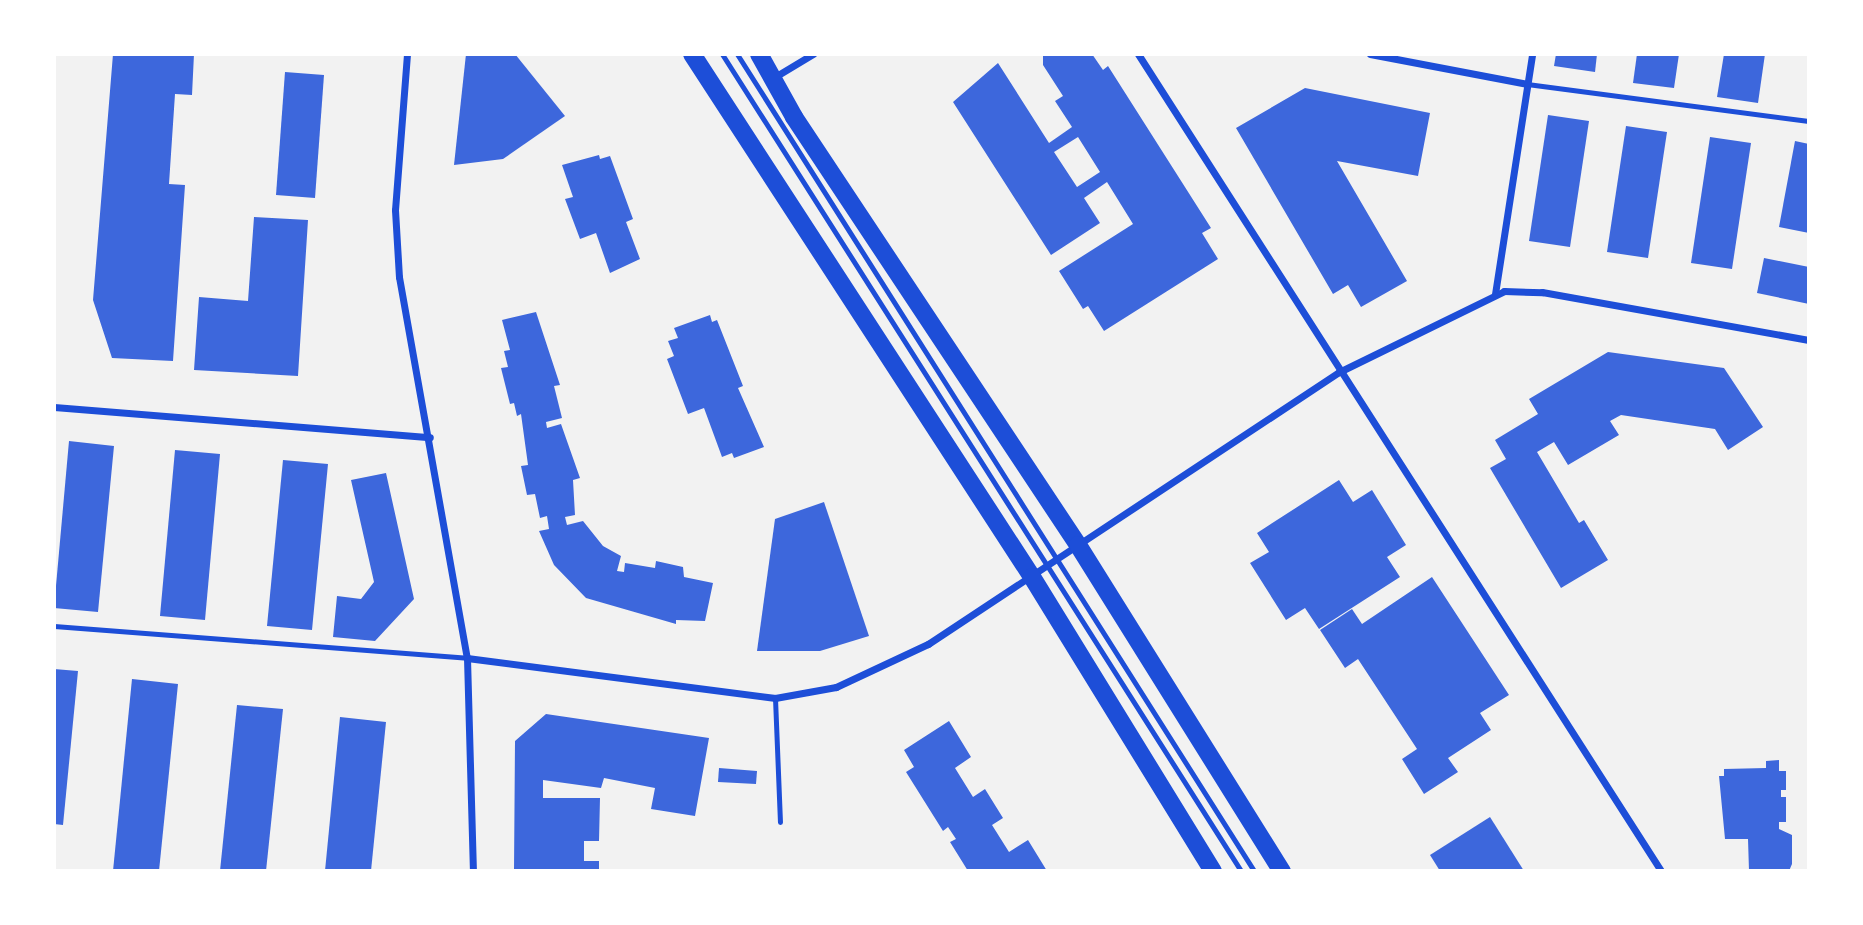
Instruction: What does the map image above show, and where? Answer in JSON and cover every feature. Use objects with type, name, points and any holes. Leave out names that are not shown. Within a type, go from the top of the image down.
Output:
[{"type":"main road","points":[[692,54],[1039,572],[1213,871]]},
{"type":"main road","points":[[759,54],[772,78],[1078,545],[1282,871]]},
{"type":"street","points":[[407,54],[395,210],[399,277],[430,437],[467,658],[473,871]]},
{"type":"street","points":[[772,78],[813,54]]},
{"type":"street","points":[[1138,54],[1339,372],[1661,871]]},
{"type":"street","points":[[1370,54],[1527,85]]},
{"type":"street","points":[[1495,294],[1532,54]]},
{"type":"street","points":[[467,658],[775,698],[836,687],[928,644],[1339,372],[1495,294],[1542,292],[1809,340]]},
{"type":"street","points":[[54,407],[430,437]]},
{"type":"lane","points":[[722,54],[1039,572],[1241,871]]},
{"type":"lane","points":[[737,54],[927,360],[1058,559],[1254,871]]},
{"type":"lane","points":[[1527,85],[1809,121]]},
{"type":"lane","points":[[54,626],[467,658]]},
{"type":"lane","points":[[775,698],[780,822]]},
{"type":"building","points":[[113,54],[194,54],[192,95],[175,94],[169,184],[185,185],[173,361],[112,358],[93,300]]},
{"type":"building","points":[[466,54],[515,54],[565,116],[503,159],[454,165]]},
{"type":"building","points":[[1043,54],[1092,54],[1103,70],[1108,66],[1211,228],[1202,233],[1218,259],[1104,331],[1088,306],[1083,309],[1059,271],[1133,224],[1107,182],[1084,198],[1100,223],[1051,255],[953,102],[998,63],[1049,143],[1072,127],[1055,101],[1063,96],[1043,65]],"holes":[[[1078,137],[1100,172],[1077,187],[1054,152]]]},
{"type":"building","points":[[1556,54],[1597,54],[1595,72],[1554,66]]},
{"type":"building","points":[[1637,54],[1679,54],[1674,88],[1633,83]]},
{"type":"building","points":[[1724,54],[1765,54],[1758,103],[1717,97]]},
{"type":"building","points":[[285,72],[324,75],[315,198],[276,195]]},
{"type":"building","points":[[1305,88],[1430,113],[1418,176],[1337,161],[1407,281],[1361,307],[1348,285],[1333,294],[1236,128]]},
{"type":"building","points":[[1548,115],[1589,121],[1570,247],[1529,241]]},
{"type":"building","points":[[1626,126],[1667,132],[1648,258],[1607,252]]},
{"type":"building","points":[[1710,137],[1751,143],[1732,269],[1691,263]]},
{"type":"building","points":[[1795,141],[1809,144],[1809,233],[1779,227]]},
{"type":"building","points":[[599,155],[600,159],[610,156],[633,219],[626,222],[640,259],[610,273],[596,233],[580,239],[565,199],[573,197],[562,165]]},
{"type":"building","points":[[254,217],[308,220],[298,376],[194,370],[199,297],[248,301]]},
{"type":"building","points":[[1764,258],[1809,267],[1809,304],[1757,293]]},
{"type":"building","points":[[536,312],[560,385],[554,386],[562,418],[546,422],[547,428],[561,424],[580,478],[573,480],[575,515],[565,517],[567,525],[583,521],[603,546],[621,556],[617,571],[624,572],[625,563],[655,568],[656,561],[683,567],[684,577],[713,583],[705,621],[676,620],[676,624],[586,598],[554,565],[539,531],[549,529],[547,516],[540,518],[535,494],[527,495],[521,466],[528,465],[521,414],[517,416],[514,403],[510,404],[501,368],[508,367],[504,351],[510,350],[502,320]]},
{"type":"building","points":[[710,315],[712,322],[717,320],[743,386],[738,388],[764,447],[734,458],[732,453],[722,457],[704,408],[688,414],[667,359],[674,356],[668,341],[678,338],[674,328]]},
{"type":"building","points":[[1608,352],[1724,368],[1763,427],[1728,450],[1715,429],[1621,415],[1610,421],[1619,435],[1568,465],[1554,442],[1537,452],[1579,523],[1584,520],[1608,560],[1561,588],[1490,468],[1506,459],[1495,440],[1538,414],[1529,399]]},
{"type":"building","points":[[69,441],[114,446],[98,612],[54,608]]},
{"type":"building","points":[[175,450],[220,454],[205,620],[160,616]]},
{"type":"building","points":[[283,460],[328,464],[312,630],[267,626]]},
{"type":"building","points":[[386,473],[414,599],[375,641],[333,637],[337,596],[361,599],[374,582],[351,480]]},
{"type":"building","points":[[1339,480],[1353,502],[1372,490],[1406,545],[1387,557],[1400,577],[1319,629],[1305,608],[1286,620],[1250,563],[1269,552],[1257,533]]},
{"type":"building","points":[[824,502],[869,636],[820,651],[757,651],[775,519]]},
{"type":"building","points":[[1432,577],[1509,695],[1480,713],[1491,730],[1448,758],[1458,772],[1424,794],[1402,759],[1417,749],[1358,659],[1345,668],[1320,630],[1352,609],[1362,624]]},
{"type":"building","points":[[54,669],[78,671],[63,825],[54,824]]},
{"type":"building","points":[[132,679],[178,684],[159,871],[113,871]]},
{"type":"building","points":[[237,705],[283,709],[266,871],[220,871]]},
{"type":"building","points":[[546,714],[709,738],[695,816],[651,809],[655,788],[604,778],[601,788],[543,780],[543,798],[600,798],[599,841],[584,841],[584,861],[599,861],[599,871],[514,871],[515,741]]},
{"type":"building","points":[[340,717],[386,722],[371,871],[325,871]]},
{"type":"building","points":[[949,721],[971,757],[955,768],[973,797],[985,789],[1003,818],[992,825],[1009,852],[1028,840],[1047,871],[968,871],[950,842],[956,839],[948,827],[943,831],[906,772],[914,767],[904,750]]},
{"type":"building","points":[[1779,760],[1779,771],[1786,771],[1786,790],[1781,790],[1781,797],[1786,797],[1786,822],[1779,822],[1779,829],[1792,835],[1792,864],[1789,871],[1749,871],[1748,839],[1725,839],[1719,776],[1724,776],[1724,769],[1766,768],[1766,761]]},
{"type":"building","points":[[719,768],[757,771],[756,784],[718,782]]},
{"type":"building","points":[[1490,817],[1524,871],[1440,871],[1430,855]]}]
